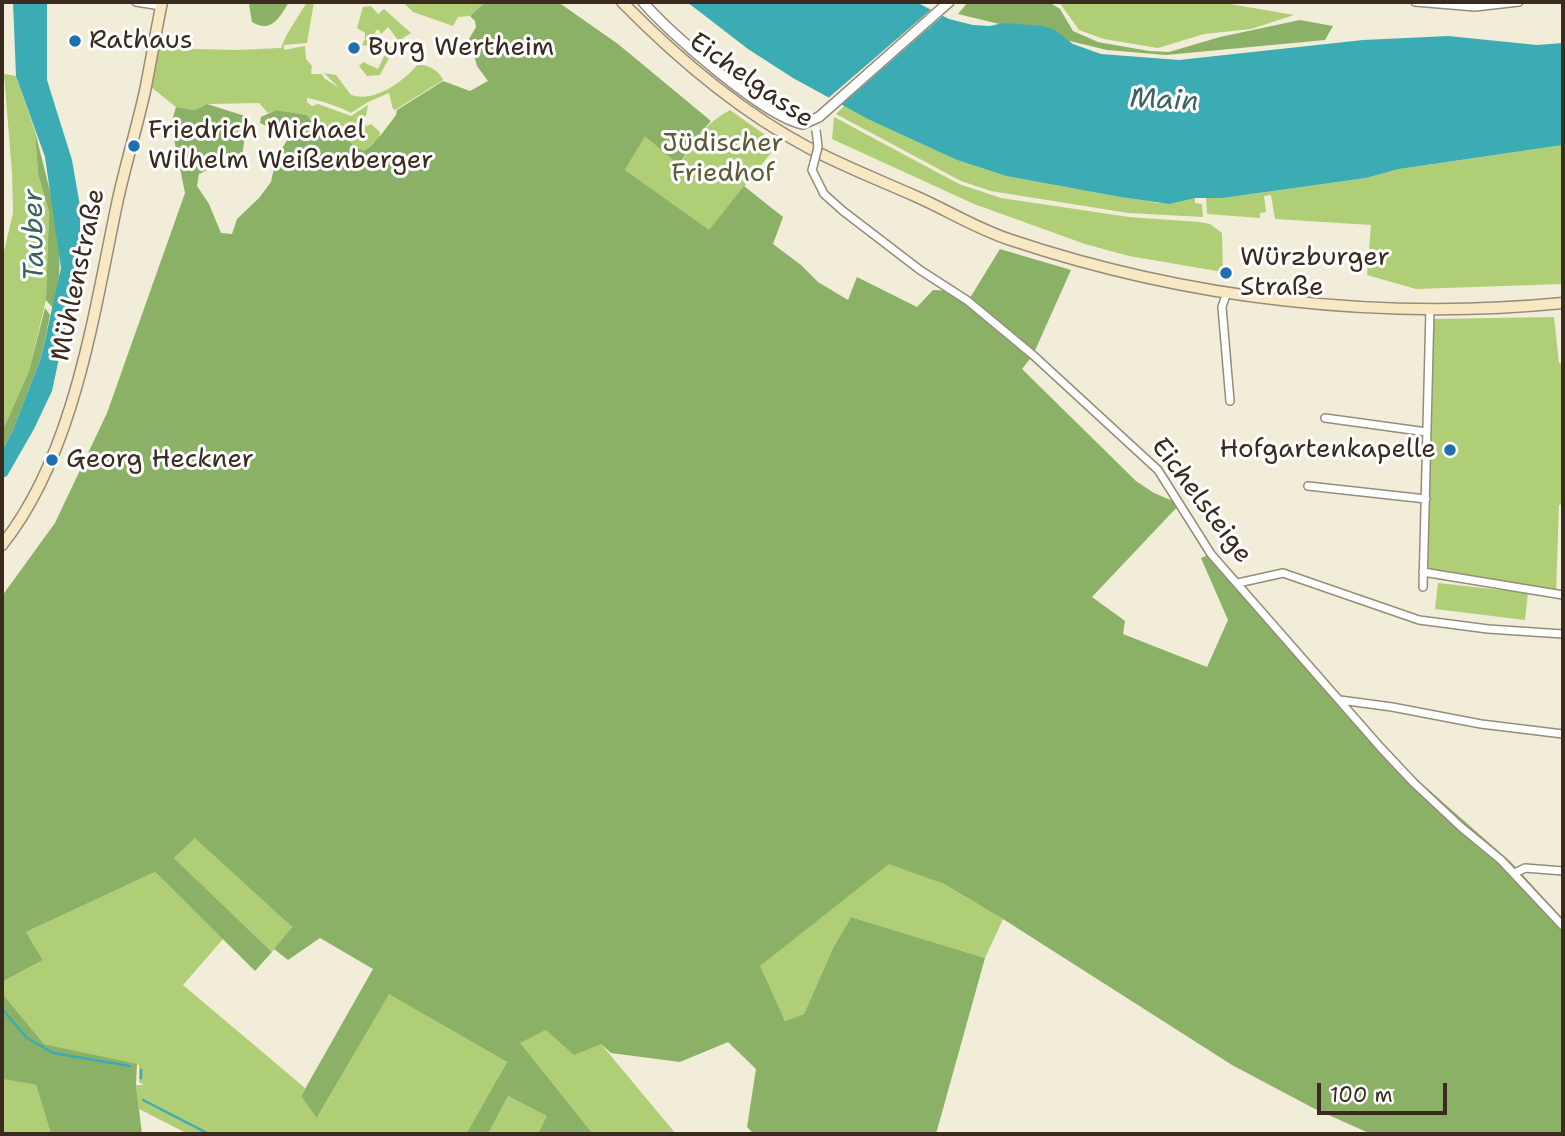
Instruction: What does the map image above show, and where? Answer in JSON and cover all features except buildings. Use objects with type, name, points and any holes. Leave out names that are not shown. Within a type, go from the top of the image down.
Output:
[{"type":"main road","name":"Eichelgasse","points":[[622,2],[666,45],[714,85],[784,133],[831,158],[1010,240],[1142,277],[1227,292]]},
{"type":"main road","name":"Mühlenstraße","points":[[2,544],[20,518],[44,473],[63,428],[80,373],[125,164],[145,93],[162,4]]},
{"type":"main road","points":[[1227,292],[1304,302],[1430,309],[1478,309],[1563,303]]},
{"type":"street","points":[[136,2],[162,4]]},
{"type":"street","points":[[643,2],[680,40],[743,89],[782,116],[797,122],[816,123],[949,2]]},
{"type":"street","points":[[1415,2],[1475,7],[1519,2]]},
{"type":"street","name":"Eichelsteige","points":[[816,123],[818,147],[812,170],[824,194],[919,270],[968,301],[1033,355],[1142,454],[1158,470],[1210,555],[1238,583],[1414,783],[1515,873],[1563,926]]},
{"type":"street","points":[[1227,292],[1222,307],[1230,401]]},
{"type":"street","points":[[1423,587],[1430,309]]},
{"type":"street","points":[[1325,418],[1427,432]]},
{"type":"street","points":[[1308,486],[1426,499]]},
{"type":"street","points":[[1423,572],[1563,595]]},
{"type":"street","points":[[1238,583],[1283,573],[1419,620],[1488,629],[1563,634]]},
{"type":"street","points":[[1340,700],[1481,724],[1563,734]]},
{"type":"street","points":[[1515,873],[1525,868],[1563,871]]},
{"type":"green space","points":[[252,2],[289,2],[274,22],[265,26],[252,22],[249,5]]},
{"type":"green space","points":[[307,2],[314,2],[307,43],[284,45],[284,50],[305,46],[306,59],[312,66],[311,74],[322,74],[339,88],[324,73],[336,75],[351,95],[360,97],[388,89],[418,64],[433,69],[443,80],[395,110],[389,93],[351,113],[307,98],[307,102],[312,106],[318,104],[351,116],[368,105],[366,116],[357,121],[367,126],[371,124],[380,132],[379,138],[364,151],[354,146],[344,135],[316,127],[307,115],[276,110],[268,113],[259,103],[207,104],[195,110],[176,107],[151,87],[159,48],[281,48]]},
{"type":"green space","points":[[403,2],[485,2],[470,16],[458,17],[453,26],[413,12]]},
{"type":"green space","points":[[485,2],[558,2],[618,44],[711,121],[693,141],[679,165],[645,136],[625,170],[709,230],[744,186],[783,217],[773,244],[818,282],[848,300],[857,277],[917,307],[933,290],[954,291],[968,301],[1000,249],[1071,270],[1033,355],[1022,369],[1136,481],[1154,493],[1180,504],[1092,597],[1125,621],[1123,634],[1207,667],[1228,620],[1201,558],[1211,554],[1381,748],[1511,862],[1563,919],[1563,1134],[1371,1134],[1313,1108],[1232,1065],[944,884],[889,864],[760,966],[785,1021],[804,1014],[833,948],[851,917],[985,958],[936,1134],[754,1134],[747,1127],[756,1069],[728,1042],[680,1062],[611,1053],[601,1044],[574,1055],[546,1030],[520,1043],[593,1134],[538,1134],[547,1116],[508,1096],[488,1134],[466,1134],[507,1062],[389,994],[317,1118],[301,1096],[373,969],[320,938],[288,960],[274,949],[292,927],[195,838],[174,858],[272,952],[255,971],[155,872],[26,932],[43,960],[2,982],[2,596],[55,523],[107,413],[185,193],[171,124],[176,107],[195,110],[207,104],[248,117],[240,169],[211,168],[199,174],[197,186],[209,204],[221,233],[232,234],[237,219],[271,182],[276,159],[290,135],[260,123],[261,117],[276,110],[307,115],[316,127],[344,135],[354,146],[364,151],[381,134],[397,110],[443,81],[470,91],[488,81],[477,66],[469,39],[476,27],[470,16]]},
{"type":"green space","points":[[968,2],[1049,2],[1060,9],[1073,31],[1098,42],[1149,51],[1169,52],[1220,37],[1300,20],[1333,26],[1325,40],[1166,55],[1107,50],[958,14]]},
{"type":"green space","points":[[1059,2],[1219,2],[1294,15],[1251,29],[1204,34],[1158,48],[1104,39],[1079,30]]},
{"type":"green space","points":[[371,6],[378,14],[384,9],[411,33],[403,38],[402,43],[398,41],[380,75],[367,76],[359,66],[363,62],[378,69],[387,50],[398,40],[388,27],[381,34],[376,30],[375,34],[379,35],[369,46],[362,45],[365,33],[357,28],[363,7]]},
{"type":"green space","points":[[4,74],[16,76],[35,131],[38,174],[49,212],[46,300],[29,371],[2,432],[2,260],[13,213]]},
{"type":"green space","points":[[844,106],[957,160],[1006,176],[1158,203],[1195,198],[1195,203],[1202,204],[1203,217],[1128,213],[991,191],[961,181],[836,114]]},
{"type":"green space","name":"Jüdischer Friedhof","points":[[730,110],[778,144],[709,231],[625,170],[645,135],[680,165],[700,133]]},
{"type":"green space","points":[[834,117],[959,184],[1001,198],[1129,217],[1210,224],[1222,233],[1223,272],[1129,256],[1085,244],[974,204],[832,139]]},
{"type":"green space","points":[[35,131],[59,242],[58,286],[53,308],[46,300],[49,212],[38,174]]},
{"type":"green space","points":[[1563,145],[1563,284],[1416,289],[1367,275],[1371,225],[1275,219],[1271,195],[1264,196],[1266,212],[1260,213],[1260,218],[1207,214],[1206,197],[1223,198],[1366,178],[1399,169]]},
{"type":"green space","points":[[45,308],[50,315],[41,358],[2,451],[2,432],[29,371]]},
{"type":"green space","points":[[1554,317],[1559,363],[1563,364],[1563,504],[1559,505],[1556,594],[1423,572],[1429,346],[1434,319]]},
{"type":"green space","points":[[1438,583],[1528,593],[1525,620],[1435,609]]},
{"type":"green space","points":[[195,837],[292,927],[272,952],[174,858]]},
{"type":"green space","points":[[889,863],[944,884],[1003,919],[985,958],[851,917],[833,948],[804,1014],[785,1021],[759,966]]},
{"type":"green space","points":[[155,872],[223,939],[183,985],[305,1088],[301,1096],[318,1117],[389,993],[507,1062],[466,1134],[188,1134],[139,1109],[136,1085],[144,1085],[139,1082],[139,1065],[44,1044],[2,993],[2,982],[43,960],[26,932]]},
{"type":"green space","points":[[2,993],[44,1044],[137,1064],[136,1085],[142,1134],[51,1134],[36,1085],[2,1079]]},
{"type":"green space","points":[[546,1030],[601,1044],[676,1134],[593,1134],[519,1043]]},
{"type":"green space","points":[[2,1079],[36,1085],[51,1134],[2,1134]]},
{"type":"green space","points":[[508,1096],[548,1116],[538,1134],[488,1134]]},
{"type":"water","points":[[13,2],[47,2],[47,80],[72,160],[80,206],[80,274],[71,302],[52,391],[7,476],[2,478],[2,451],[41,358],[61,268],[45,157],[16,76]]},
{"type":"water","name":"Main","points":[[687,2],[916,2],[949,19],[973,25],[990,26],[1003,23],[1043,26],[1055,30],[1073,44],[1101,54],[1179,60],[1363,40],[1448,36],[1537,45],[1563,43],[1563,145],[1399,169],[1366,178],[1223,198],[1195,198],[1169,204],[1121,197],[1006,176],[957,160],[868,119],[793,78],[748,49]]},
{"type":"pier","points":[[934,7],[946,13],[839,107],[826,100]]},
{"type":"waterway","points":[[2,1009],[27,1038],[53,1053],[130,1066]]},
{"type":"waterway","points":[[141,1070],[141,1078]]},
{"type":"waterway","points":[[143,1100],[209,1134]]},
{"type":"place","name":"Rathaus","points":[[75,41]]},
{"type":"place","name":"Burg Wertheim","points":[[354,48]]},
{"type":"place","name":"Friedrich Michael Wilhelm Weißenberger","points":[[134,146]]},
{"type":"place","name":"Würzburger Straße","points":[[1226,273]]},
{"type":"place","name":"Hofgartenkapelle","points":[[1450,450]]},
{"type":"place","name":"Georg Heckner","points":[[52,460]]},
{"type":"water label","name":"Tauber","points":[[35,235]]}]
